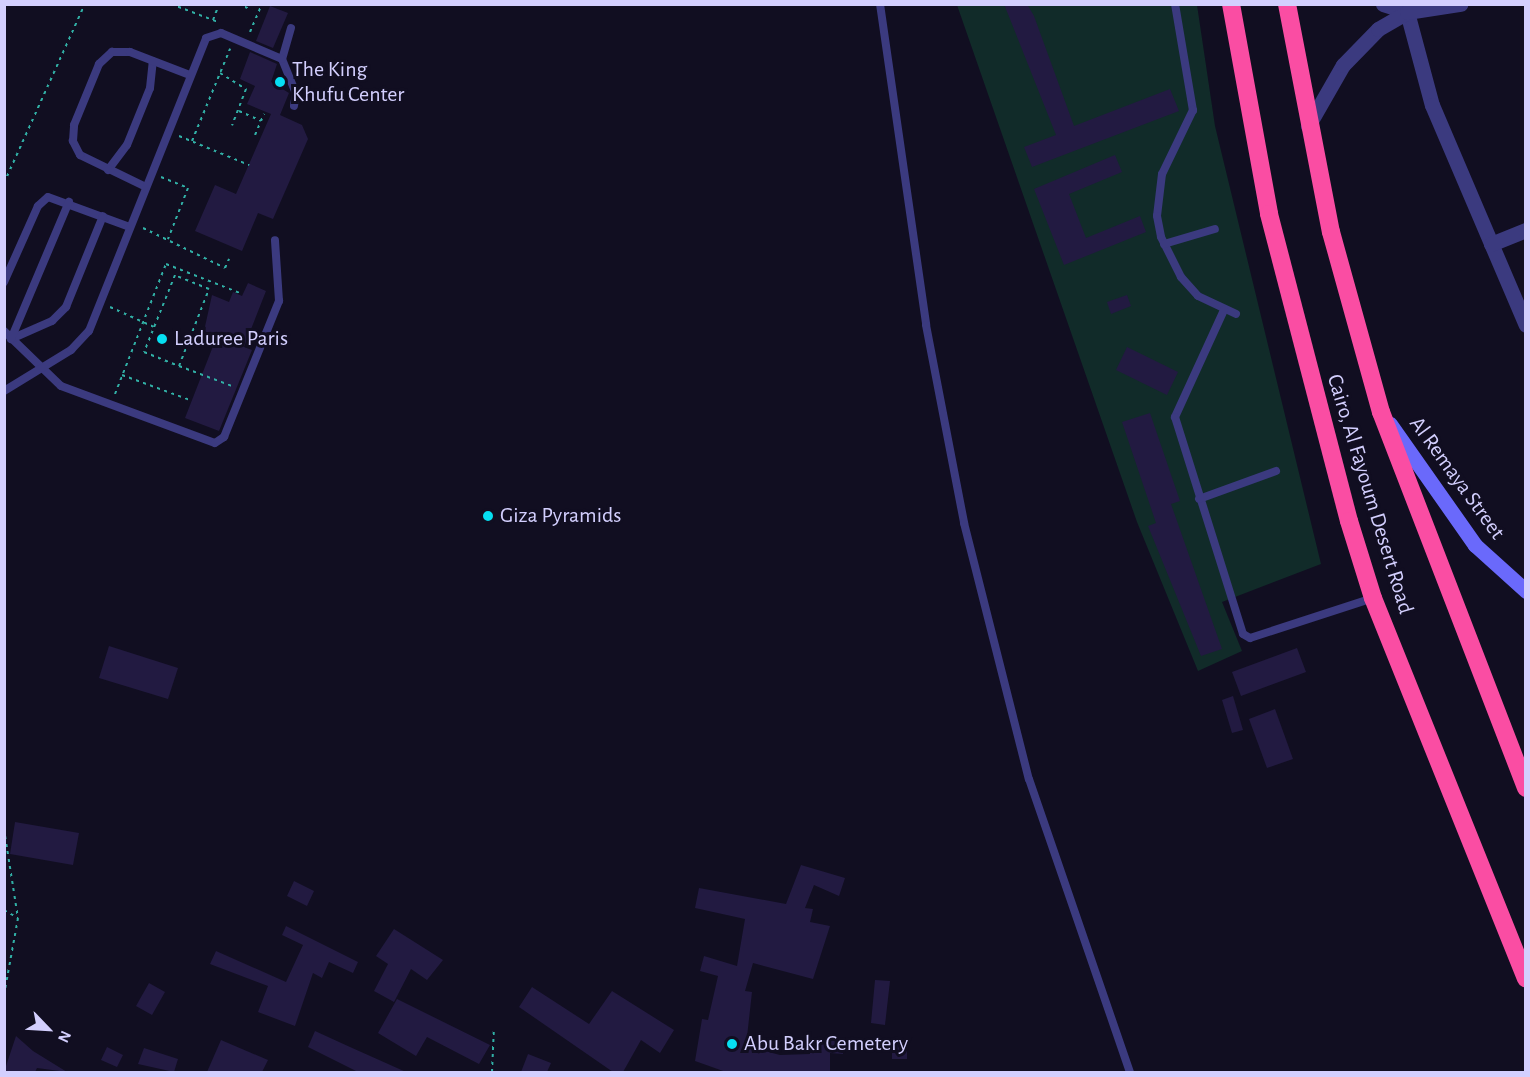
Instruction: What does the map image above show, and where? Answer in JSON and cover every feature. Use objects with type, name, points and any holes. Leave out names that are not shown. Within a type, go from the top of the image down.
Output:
[{"type":"highway","name":"Cairo, Al Fayoum Desert Road","points":[[1231,4],[1269,214],[1373,598],[1526,978]]},
{"type":"highway","name":"Cairo, Al Fayoum Desert Road","points":[[1287,4],[1308,126],[1338,262],[1381,412],[1526,788]]},
{"type":"street","points":[[1383,4],[1407,12],[1460,4]]},
{"type":"street","points":[[1308,126],[1354,52],[1407,12]]},
{"type":"street","points":[[1407,12],[1431,105],[1526,325]]},
{"type":"street","points":[[1491,244],[1526,230]]},
{"type":"street","name":"Al Remaya Street","points":[[1381,412],[1476,545],[1526,591]]},
{"type":"lane","points":[[880,4],[926,325],[964,524],[1029,779],[1130,1072]]},
{"type":"lane","points":[[1175,4],[1193,110],[1162,174],[1157,216],[1164,244],[1198,296],[1236,314]]},
{"type":"lane","points":[[291,28],[282,59],[296,93],[294,106]]},
{"type":"lane","points":[[4,391],[39,370],[84,338],[190,75],[209,35],[221,33],[282,59]]},
{"type":"lane","points":[[146,187],[80,155],[72,136],[99,64],[118,51],[190,75]]},
{"type":"lane","points":[[108,170],[127,146],[150,88],[153,61]]},
{"type":"lane","points":[[4,282],[40,201],[52,196],[131,225]]},
{"type":"lane","points":[[11,339],[69,202]]},
{"type":"lane","points":[[11,339],[52,321],[66,307],[103,216]]},
{"type":"lane","points":[[1164,244],[1215,229]]},
{"type":"lane","points":[[4,331],[39,370],[61,386],[216,443],[224,436],[280,297],[275,240]]},
{"type":"lane","points":[[1224,310],[1176,409],[1199,499],[1246,638],[1373,598]]},
{"type":"lane","points":[[1199,499],[1276,471]]},
{"type":"path","points":[[4,183],[86,4]]},
{"type":"path","points":[[171,4],[222,23]]},
{"type":"path","points":[[213,20],[219,4]]},
{"type":"path","points":[[238,4],[252,10]]},
{"type":"path","points":[[245,43],[262,4]]},
{"type":"path","points":[[240,30],[249,34]]},
{"type":"path","points":[[192,141],[231,47]]},
{"type":"path","points":[[220,74],[246,87],[232,125]]},
{"type":"path","points":[[238,111],[261,121]]},
{"type":"path","points":[[255,135],[264,114]]},
{"type":"path","points":[[168,131],[249,165]]},
{"type":"path","points":[[151,173],[188,188],[168,239]]},
{"type":"path","points":[[131,225],[168,239],[225,268],[229,259]]},
{"type":"path","points":[[111,405],[166,264],[240,293]]},
{"type":"path","points":[[179,366],[209,289],[175,275],[144,352],[179,366],[243,390]]},
{"type":"path","points":[[116,310],[154,327]]},
{"type":"path","points":[[122,375],[190,400]]},
{"type":"path","points":[[4,829],[18,918],[4,995]]},
{"type":"path","points":[[4,910],[18,918]]},
{"type":"path","points":[[492,1072],[494,1027]]},
{"type":"green space","points":[[957,5],[1197,5],[1215,126],[1321,564],[1222,602],[1242,651],[1198,671],[1137,522]]},
{"type":"building","points":[[1004,4],[1027,4],[1034,16],[1074,126],[1170,89],[1179,111],[1032,167],[1024,147],[1056,135]]},
{"type":"building","points":[[270,6],[288,13],[273,48],[256,41]]},
{"type":"building","points":[[250,52],[277,64],[271,82],[289,93],[280,115],[302,125],[308,139],[273,219],[258,213],[242,251],[195,231],[215,185],[236,194],[271,114],[247,104],[255,86],[240,79]]},
{"type":"building","points":[[1115,155],[1122,172],[1069,194],[1086,238],[1140,216],[1146,232],[1064,265],[1034,189]]},
{"type":"building","points":[[248,283],[266,291],[244,347],[252,350],[219,431],[185,418],[217,336],[204,331],[212,295],[229,302],[233,292],[242,296]]},
{"type":"building","points":[[1127,295],[1131,306],[1111,314],[1107,302]]},
{"type":"building","points":[[1127,347],[1178,372],[1167,395],[1116,370]]},
{"type":"building","points":[[1150,413],[1180,501],[1171,504],[1222,649],[1201,656],[1148,526],[1156,523],[1122,422]]},
{"type":"building","points":[[109,646],[178,668],[168,699],[99,678]]},
{"type":"building","points":[[1297,648],[1306,672],[1241,696],[1232,672]]},
{"type":"building","points":[[1233,696],[1243,730],[1232,733],[1222,700]]},
{"type":"building","points":[[1275,709],[1293,759],[1267,768],[1249,719]]},
{"type":"building","points":[[15,822],[79,833],[73,865],[10,854]]},
{"type":"building","points":[[801,865],[845,878],[839,896],[814,885],[805,908],[813,909],[810,922],[830,926],[813,979],[753,963],[745,991],[752,992],[746,1046],[780,1055],[810,1054],[810,1040],[844,1041],[843,1054],[830,1053],[830,1072],[726,1072],[695,1061],[702,1019],[708,1020],[718,976],[700,971],[704,956],[737,966],[745,919],[695,908],[699,888],[786,904]]},
{"type":"building","points":[[294,881],[314,891],[307,906],[287,896]]},
{"type":"building","points":[[286,926],[358,962],[353,973],[329,962],[322,978],[313,973],[295,1026],[258,1012],[268,986],[210,964],[216,951],[286,982],[303,945],[282,935]]},
{"type":"building","points":[[394,929],[443,960],[427,980],[411,969],[394,1002],[374,991],[388,964],[376,956]]},
{"type":"building","points":[[875,980],[890,981],[885,1025],[871,1023]]},
{"type":"building","points":[[149,983],[165,992],[152,1015],[136,1006]]},
{"type":"building","points":[[532,987],[589,1024],[612,991],[674,1030],[660,1053],[641,1040],[623,1072],[613,1072],[519,1007]]},
{"type":"building","points":[[397,999],[490,1045],[479,1064],[427,1037],[416,1056],[378,1033]]},
{"type":"building","points":[[315,1031],[406,1072],[358,1072],[308,1047]]},
{"type":"building","points":[[16,1036],[33,1051],[67,1072],[37,1068],[35,1072],[4,1072]]},
{"type":"building","points":[[221,1040],[268,1060],[262,1072],[207,1072]]},
{"type":"building","points":[[892,1045],[907,1045],[907,1059],[892,1059]]},
{"type":"building","points":[[107,1047],[123,1055],[117,1067],[101,1060]]},
{"type":"building","points":[[144,1048],[178,1059],[174,1072],[138,1064]]},
{"type":"building","points":[[528,1054],[551,1063],[547,1072],[521,1072]]},
{"type":"place","name":"The King Khufu Center","points":[[280,82]]},
{"type":"place","name":"Laduree Paris","points":[[162,339]]},
{"type":"place","name":"Giza Pyramids","points":[[488,516]]},
{"type":"place","name":"Abu Bakr Cemetery","points":[[732,1044]]}]
